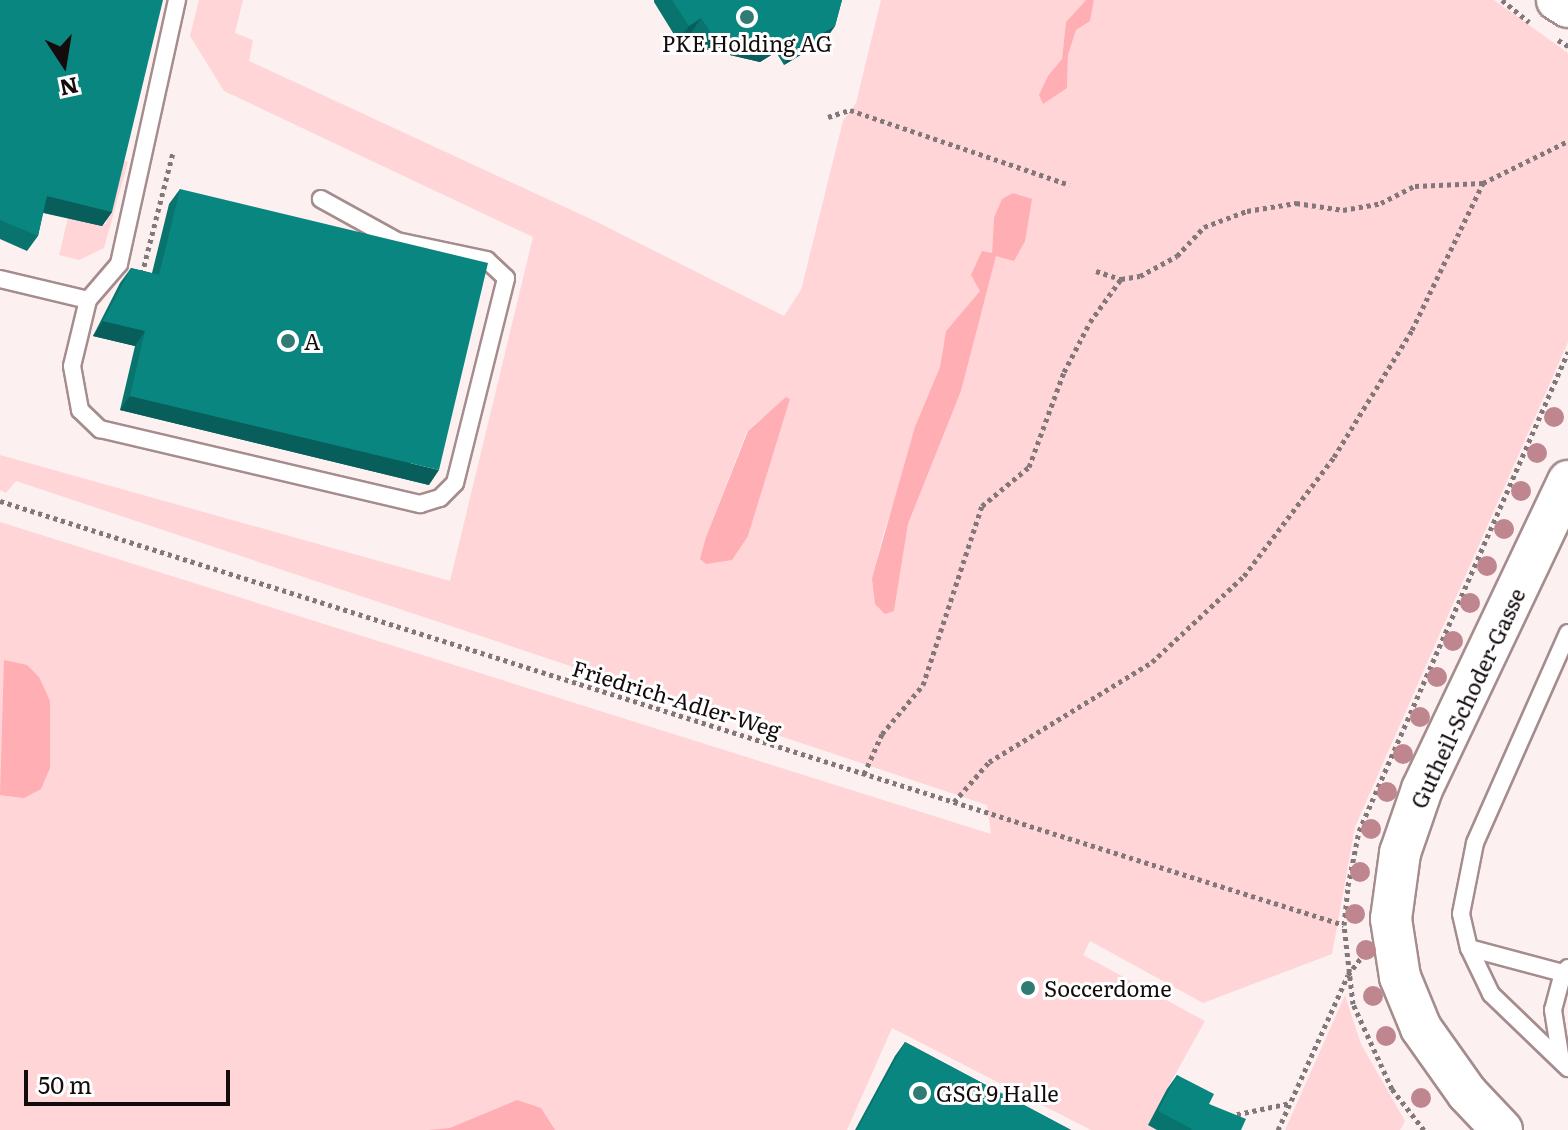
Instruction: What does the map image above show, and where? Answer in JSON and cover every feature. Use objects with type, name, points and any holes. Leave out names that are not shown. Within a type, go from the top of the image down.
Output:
[{"type":"street","points":[[1557,0],[1568,7]]},
{"type":"street","name":"Gutheil-Schoder-Gasse","points":[[1502,1130],[1467,1093],[1421,1028],[1400,977],[1391,919],[1400,853],[1422,789],[1568,481]]},
{"type":"lane","points":[[177,0],[119,264],[88,300],[72,366],[80,410],[100,429],[420,504],[440,498],[455,483],[506,278],[487,260],[397,241],[321,199]]},
{"type":"lane","points":[[0,279],[88,300]]},
{"type":"lane","points":[[1565,1065],[1491,994],[1469,948],[1461,914],[1475,843],[1568,633]]},
{"type":"lane","points":[[1469,948],[1565,970],[1553,1010],[1565,1065]]},
{"type":"path","points":[[828,117],[850,110],[1070,185]]},
{"type":"path","points":[[864,774],[882,734],[923,685],[982,506],[1029,467],[1064,372],[1090,322],[1121,279],[1165,263],[1204,227],[1247,211],[1296,203],[1343,210],[1381,203],[1415,186],[1483,183],[1568,141]]},
{"type":"path","points":[[954,802],[989,762],[1152,662],[1244,576],[1334,457],[1412,330],[1483,183]]},
{"type":"path","points":[[1096,271],[1121,279]]},
{"type":"path","points":[[1424,1130],[1392,1089],[1367,1043],[1348,975],[1344,925],[1359,831],[1568,352]]},
{"type":"path","name":"Friedrich-Adler-Weg","points":[[0,501],[1344,925]]},
{"type":"path","points":[[1278,1130],[1348,975],[1391,919]]},
{"type":"path","points":[[1229,1124],[1216,1119],[1291,1103]]},
{"type":"shaded area","points":[[199,0],[243,0],[235,33],[253,40],[249,61],[595,221],[784,316],[801,290],[843,121],[856,103],[881,0],[1086,0],[1066,22],[1062,60],[1067,88],[1068,55],[1076,30],[1090,20],[1094,0],[1494,0],[1568,53],[1568,342],[1355,827],[1332,954],[1203,1003],[1090,941],[1083,955],[1205,1021],[1167,1089],[1157,1130],[1091,1130],[892,1028],[847,1130],[0,1130],[0,522],[991,834],[987,805],[16,481],[6,493],[0,490],[0,455],[450,581],[533,237],[224,91],[190,36]],"holes":[[[994,218],[996,255],[961,391],[908,524],[894,611],[872,578],[884,532],[940,367],[946,331],[980,291],[979,281],[992,254]],[[786,398],[790,399],[748,536],[706,537],[747,431]]]},
{"type":"shaded area","points":[[1086,0],[1094,0],[1090,21],[1076,30],[1068,55],[1067,88],[1043,104],[1039,95],[1048,76],[1062,59],[1066,22]]},
{"type":"shaded area","points":[[122,160],[128,162],[104,248],[79,260],[59,255],[68,218],[106,224]]},
{"type":"shaded area","points":[[1013,193],[1032,199],[1025,241],[1014,261],[996,256],[961,391],[908,524],[894,611],[885,614],[875,604],[872,578],[915,427],[940,367],[946,331],[980,291],[971,275],[982,251],[992,253],[994,218],[1002,199]]},
{"type":"shaded area","points":[[786,397],[790,399],[748,536],[732,560],[706,564],[700,559],[706,537],[748,431]]},
{"type":"shaded area","points":[[4,660],[27,665],[39,677],[50,701],[50,768],[41,789],[24,798],[0,795]]},
{"type":"shaded area","points":[[1345,995],[1361,1044],[1405,1121],[1400,1130],[1285,1130]]},
{"type":"shaded area","points":[[517,1100],[541,1108],[555,1130],[427,1130],[450,1128]]},
{"type":"building","points":[[0,0],[163,0],[112,212],[47,196],[38,236],[0,220]]},
{"type":"building","name":"PKE Holding AG","points":[[672,0],[842,0],[835,26],[794,50],[787,37],[771,47],[711,33],[701,18],[689,26]]},
{"type":"building","name":"A","points":[[180,189],[488,263],[439,470],[130,396],[145,331],[103,321],[131,268],[159,275]]},
{"type":"building","name":"GSG 9 Halle","points":[[905,1042],[1071,1130],[857,1130]]},
{"type":"building","points":[[1177,1075],[1214,1094],[1209,1104],[1246,1119],[1241,1130],[1191,1130],[1158,1111]]},
{"type":"place","name":"PKE Holding AG","points":[[747,17]]},
{"type":"place","name":"A","points":[[288,341]]},
{"type":"place","name":"Soccerdome","points":[[1028,988]]},
{"type":"place","name":"GSG 9 Halle","points":[[920,1093]]}]
